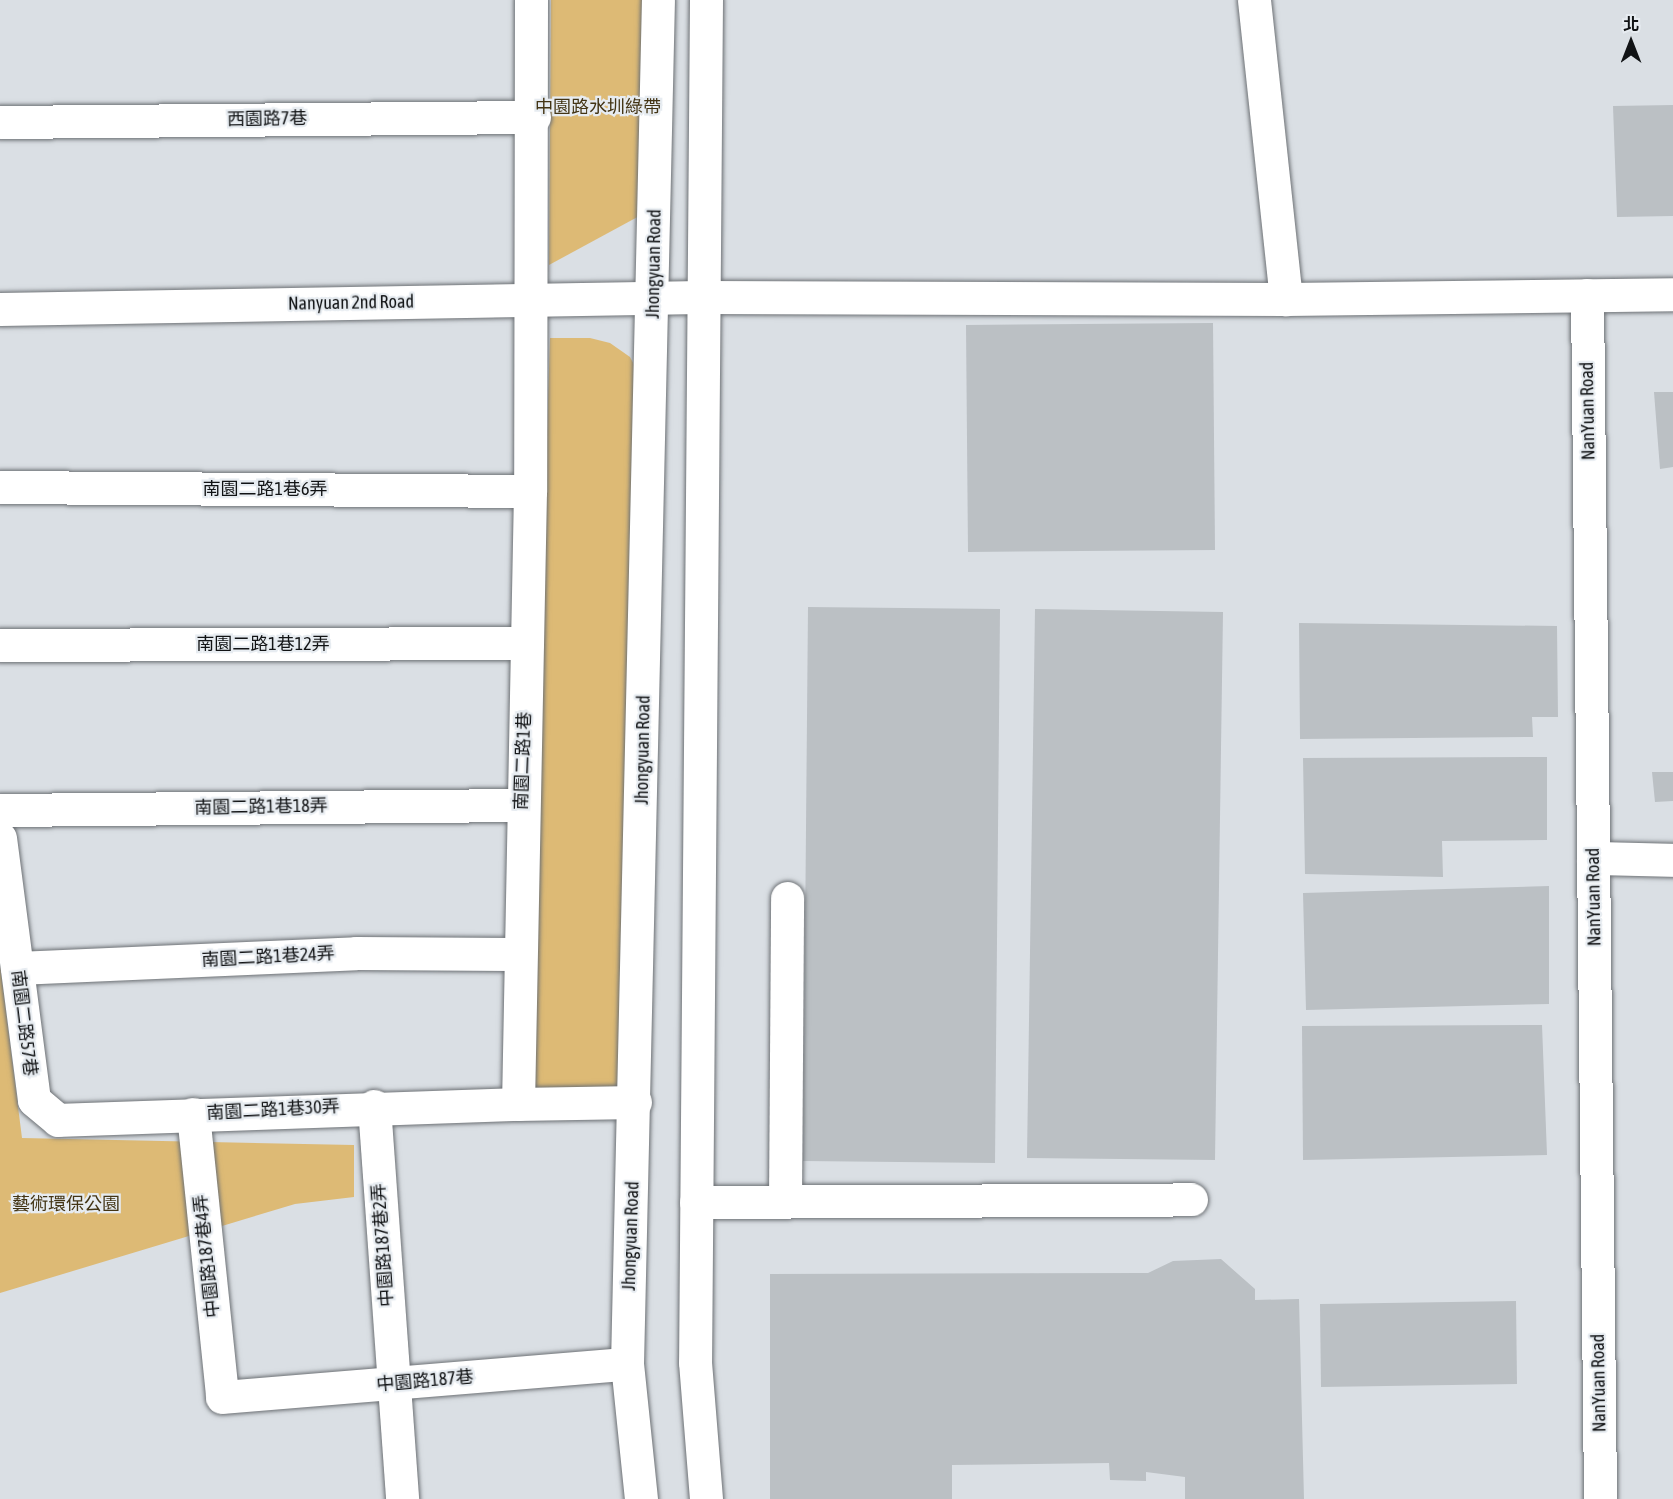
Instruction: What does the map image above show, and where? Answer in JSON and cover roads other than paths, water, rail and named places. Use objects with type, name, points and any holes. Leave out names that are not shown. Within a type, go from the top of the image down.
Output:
[{"type":"main road","name":"南園二路1巷","points":[[518,1104],[519,954],[530,491],[530,300],[534,117],[531,0]]},
{"type":"main road","name":"Jhongyuan Road","points":[[641,1499],[627,1364],[635,1102],[658,0]]},
{"type":"main road","points":[[706,0],[701,297],[695,1362],[706,1499]]},
{"type":"main road","points":[[1254,0],[1286,299]]},
{"type":"main road","name":"西園路7巷","points":[[0,122],[534,117]]},
{"type":"main road","name":"Nanyuan 2nd Road","points":[[0,309],[701,297],[1286,299],[1673,294]]},
{"type":"main road","name":"NanYuan Road","points":[[1587,296],[1600,1499]]},
{"type":"main road","name":"南園二路1巷6弄","points":[[0,487],[530,491]]},
{"type":"main road","name":"南園二路1巷12弄","points":[[0,645],[527,643]]},
{"type":"main road","name":"南園二路1巷18弄","points":[[0,810],[522,805]]},
{"type":"main road","name":"南園二路57巷","points":[[0,838],[34,1100]]},
{"type":"main road","points":[[1593,858],[1673,860]]},
{"type":"main road","points":[[785,1201],[787,898]]},
{"type":"main road","name":"南園二路1巷24弄","points":[[17,968],[356,953],[519,954]]},
{"type":"main road","name":"南園二路1巷30弄","points":[[34,1100],[58,1120],[374,1106],[518,1104]]},
{"type":"main road","points":[[518,1104],[635,1102]]},
{"type":"main road","name":"中園路187巷2弄","points":[[374,1106],[402,1499]]},
{"type":"main road","name":"中園路187巷4弄","points":[[193,1114],[222,1397]]},
{"type":"main road","points":[[696,1202],[1191,1199]]},
{"type":"main road","name":"中園路187巷","points":[[222,1397],[627,1364]]},
{"type":"park label","name":"中園路水圳綠帶","points":[[598,107]]},
{"type":"park label","name":"藝術環保公園","points":[[66,1204]]}]
